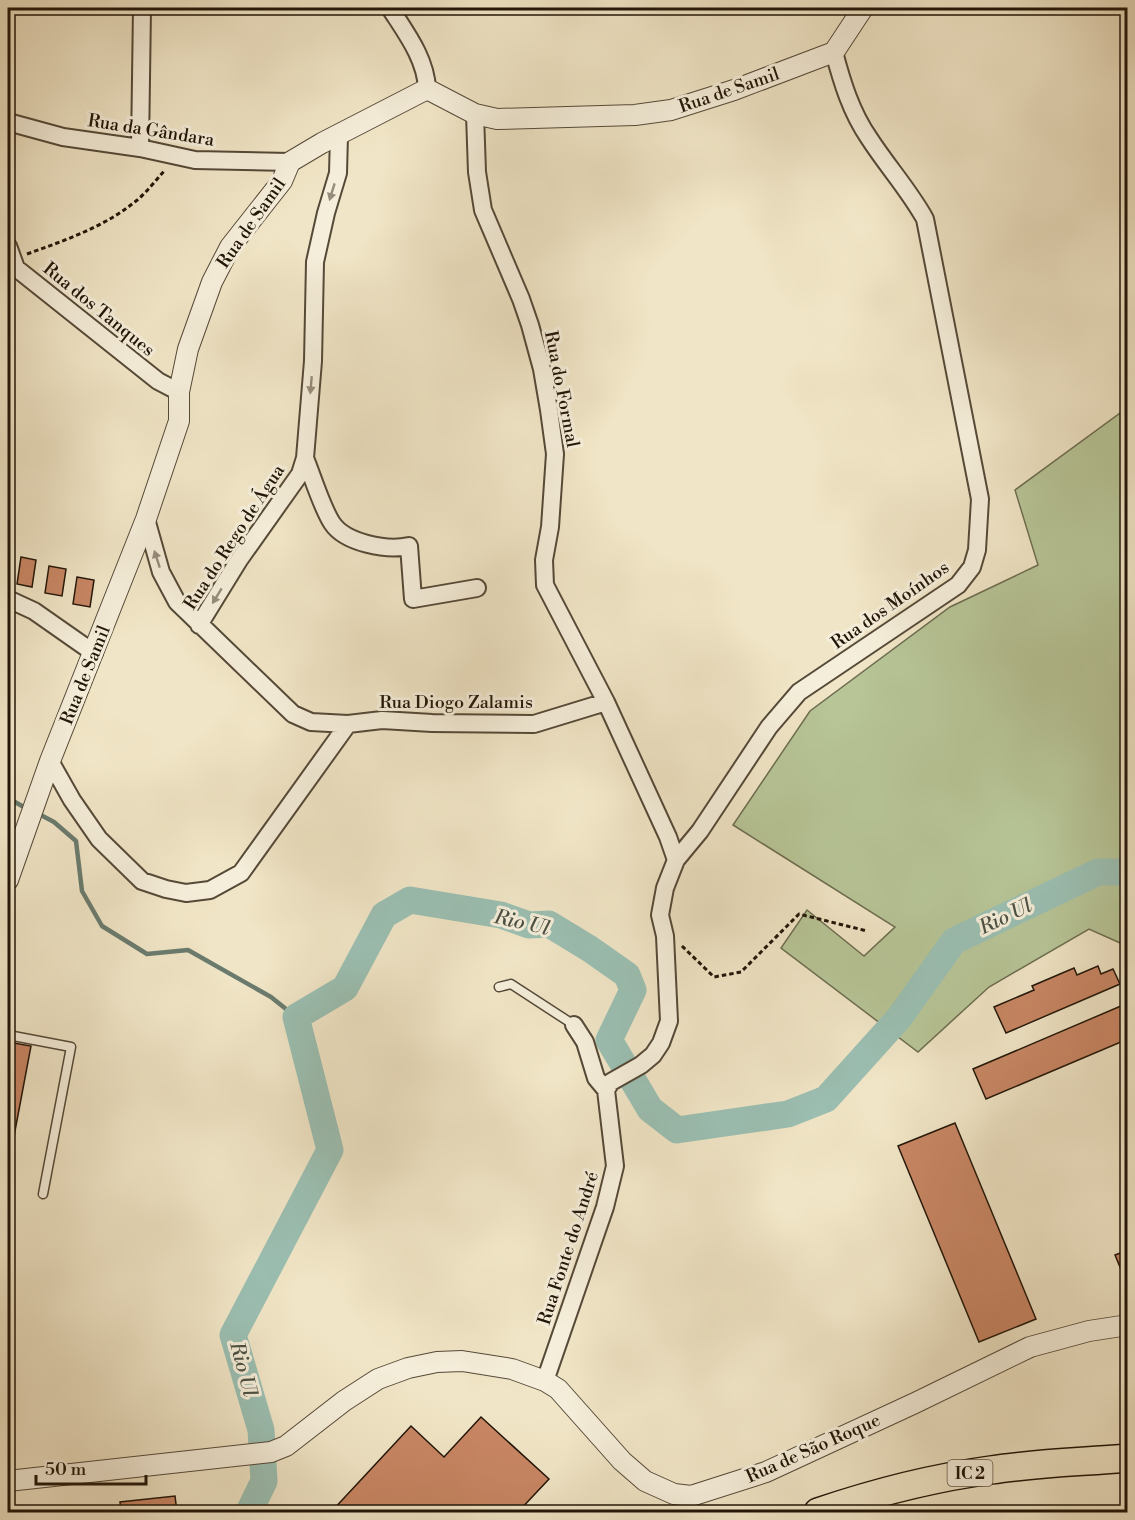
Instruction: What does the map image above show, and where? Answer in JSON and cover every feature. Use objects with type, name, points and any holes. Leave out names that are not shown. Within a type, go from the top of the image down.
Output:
[{"type":"highway","name":"IC 2","points":[[818,1512],[888,1491],[958,1475],[1025,1466],[1128,1458]]},
{"type":"highway","name":"IC 2","points":[[847,1512],[915,1493],[978,1480],[1034,1472],[1128,1466]]},
{"type":"street","points":[[140,148],[142,8]]},
{"type":"street","points":[[390,8],[417,51],[427,76],[428,89]]},
{"type":"street","points":[[834,52],[863,8]]},
{"type":"street","name":"Rua de Samil","points":[[8,880],[50,761],[146,519],[178,420],[179,392],[188,349],[212,282],[230,247],[282,181],[290,162],[428,89],[475,114],[497,119],[635,115],[671,110],[734,90],[834,52]]},
{"type":"street","name":"Rua dos Moínhos","points":[[623,1076],[653,1055],[661,1043],[669,1021],[665,936],[660,915],[665,888],[676,860],[699,831],[769,727],[799,692],[958,585],[972,567],[977,549],[980,499],[925,219],[913,197],[868,137],[845,93],[834,52]]},
{"type":"street","name":"Rua do Formal","points":[[475,114],[477,172],[483,210],[530,326],[549,410],[555,454],[551,517],[544,560],[545,585],[606,702]]},
{"type":"street","name":"Rua da Gândara","points":[[8,122],[63,137],[140,148],[195,160],[290,162]]},
{"type":"street","name":"Rua do Rego de Água","points":[[339,135],[338,173],[315,262],[313,361],[305,458],[300,474],[239,560],[199,625],[292,714],[311,722],[348,724]]},
{"type":"street","name":"Rua dos Tanques","points":[[11,262],[158,381],[179,392]]},
{"type":"street","points":[[305,458],[332,523],[341,533],[383,548],[409,546],[413,599],[477,588]]},
{"type":"street","points":[[146,519],[161,572],[177,602],[199,625]]},
{"type":"street","points":[[8,599],[34,611],[94,653]]},
{"type":"street","points":[[606,702],[668,837],[676,860]]},
{"type":"street","name":"Rua Diogo Zalamis","points":[[348,724],[382,720],[534,724],[606,702]]},
{"type":"street","points":[[50,761],[72,800],[99,838],[142,881],[186,893],[210,890],[241,873],[348,724]]},
{"type":"street","name":"Rua Fonte do André","points":[[545,1381],[606,1207],[615,1166],[623,1076],[596,1078],[585,1042],[574,1025]]},
{"type":"street","name":"Rua de São Roque","points":[[8,1481],[263,1453],[286,1446],[344,1401],[378,1379],[408,1368],[437,1362],[462,1361],[512,1369],[545,1381],[558,1389],[622,1461],[645,1481],[674,1494],[691,1497],[766,1472],[1030,1347],[1089,1331],[1128,1325]]},
{"type":"street","name":"Rua de São Roque","points":[[1106,1329],[1128,1334]]},
{"type":"lane","points":[[499,987],[512,984],[574,1025]]},
{"type":"lane","points":[[8,1035],[71,1047],[43,1194]]},
{"type":"path","points":[[11,262],[111,219],[138,199],[176,157]]},
{"type":"path","points":[[665,936],[673,938],[714,977],[741,972],[799,914],[867,931]]},
{"type":"green space","points":[[1127,408],[1127,946],[1089,929],[989,987],[918,1052],[781,948],[807,910],[864,956],[895,927],[733,825],[810,711],[950,607],[1038,565],[1015,490]]},
{"type":"building","points":[[21,557],[36,560],[32,587],[17,584]]},
{"type":"building","points":[[49,566],[66,569],[62,596],[45,593]]},
{"type":"building","points":[[77,577],[94,580],[90,607],[73,604]]},
{"type":"building","points":[[1098,966],[1101,974],[1113,969],[1120,984],[1006,1033],[994,1007],[1034,990],[1032,986],[1074,968],[1077,975]]},
{"type":"building","points":[[1128,1003],[1128,1039],[986,1099],[973,1069]]},
{"type":"building","points":[[8,1042],[31,1046],[8,1168]]},
{"type":"building","points":[[955,1123],[1036,1319],[979,1342],[898,1146]]},
{"type":"building","points":[[1128,1250],[1128,1278],[1125,1279],[1115,1255]]},
{"type":"building","points":[[481,1417],[549,1479],[518,1512],[331,1512],[411,1426],[444,1457]]},
{"type":"building","points":[[175,1496],[177,1512],[121,1512],[120,1502]]},
{"type":"waterway","points":[[8,798],[29,810]]},
{"type":"waterway","points":[[37,813],[54,822],[76,841],[82,891],[102,926],[147,954],[188,950],[271,997],[296,1017]]},
{"type":"waterway","name":"Rio Ul","points":[[249,1512],[264,1481],[261,1430],[233,1335],[330,1150],[296,1017],[345,988],[384,915],[410,900],[501,915],[529,925],[549,924],[627,975],[633,990],[609,1040],[650,1109],[677,1130],[788,1114],[826,1099],[899,1018],[954,941],[1098,872],[1128,872]]}]
